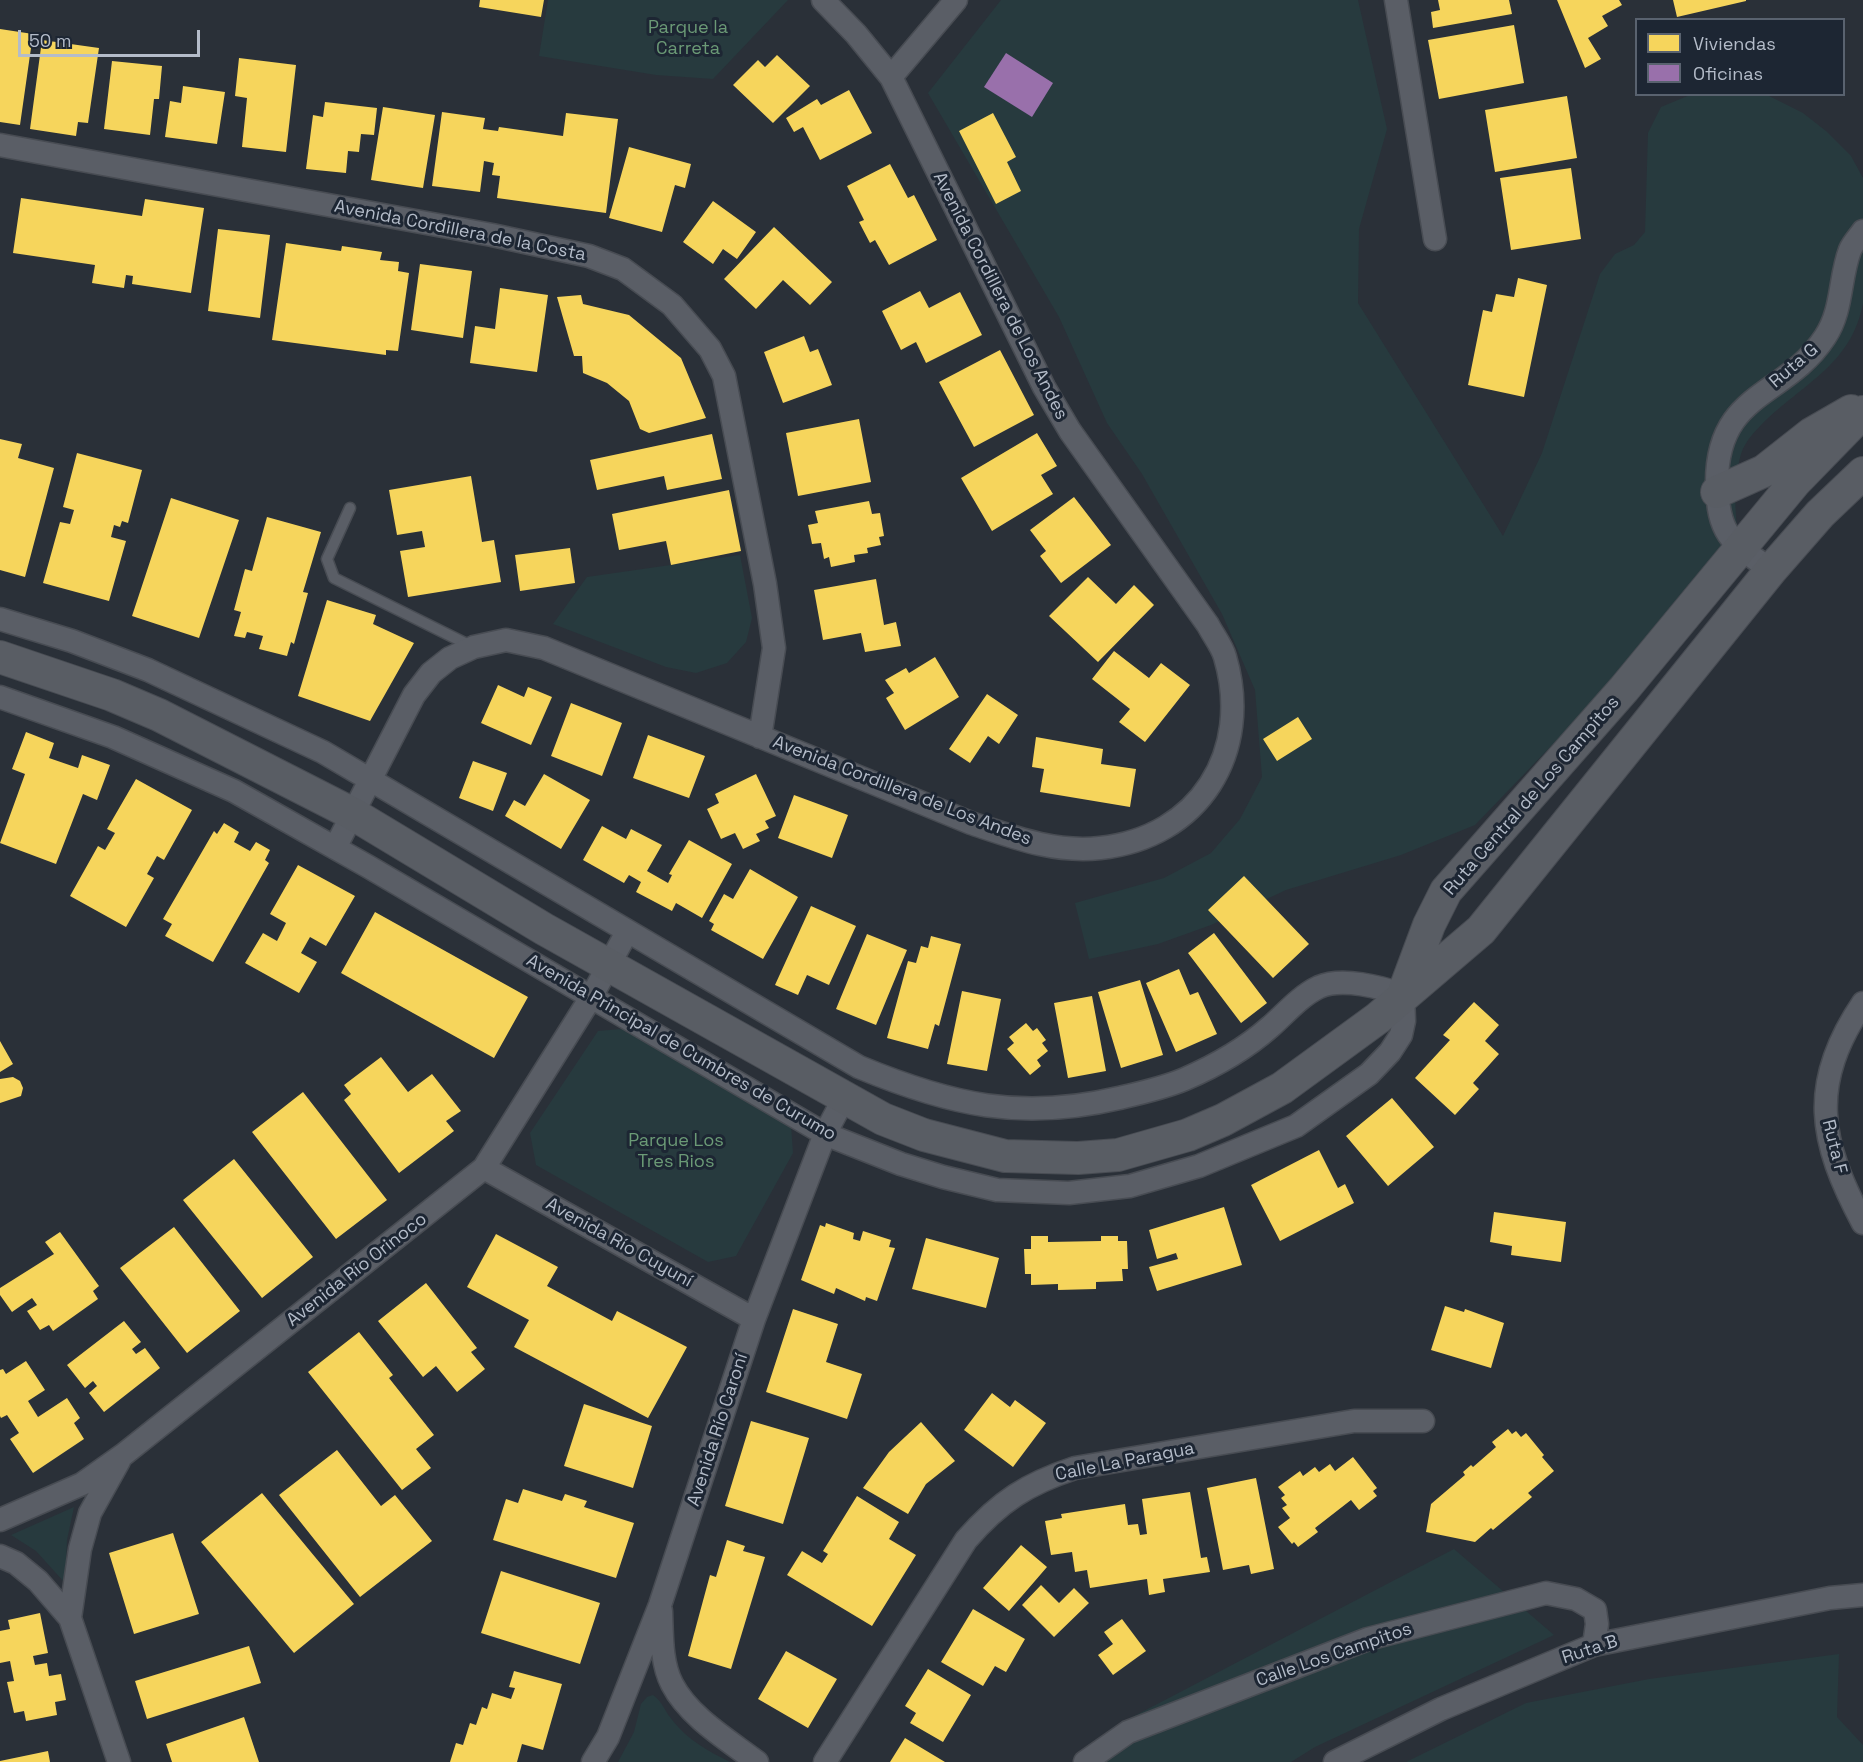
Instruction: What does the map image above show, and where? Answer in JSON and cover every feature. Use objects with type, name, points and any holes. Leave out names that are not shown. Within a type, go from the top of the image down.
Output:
[{"type":"main road","points":[[1717,492],[1764,471],[1811,434],[1863,406]]},
{"type":"main road","name":"Ruta Central de Los Campitos","points":[[1403,995],[1429,925],[1446,891],[1624,689],[1795,482],[1863,412]]},
{"type":"main road","points":[[1403,995],[1481,930],[1771,570],[1820,514],[1863,473]]},
{"type":"main road","name":"Avenida Principal de Cumbres de Curumo","points":[[0,657],[112,694],[353,814],[609,965],[883,1119],[924,1135],[1005,1156],[1043,1159],[1118,1155],[1188,1135],[1255,1104],[1317,1065],[1403,995]]},
{"type":"street","name":"Avenida Cordillera de Los Andes","points":[[335,848],[414,695],[425,681],[450,658],[474,647],[506,640],[544,648],[971,822],[1029,843],[1066,849],[1100,848],[1144,839],[1178,820],[1203,797],[1220,770],[1231,731],[1231,693],[1224,656],[1208,625],[1070,431],[1044,387],[891,77],[856,34],[823,0]]},
{"type":"street","points":[[891,77],[956,0]]},
{"type":"street","points":[[1396,0],[1434,239]]},
{"type":"street","name":"Avenida Cordillera de la Costa","points":[[0,145],[480,233],[589,256],[623,269],[647,285],[691,325],[710,349],[724,376],[765,584],[774,648],[760,737]]},
{"type":"street","name":"Ruta G","points":[[1771,570],[1741,549],[1721,525],[1717,466],[1721,441],[1733,420],[1805,360],[1825,337],[1839,309],[1850,249],[1863,231]]},
{"type":"street","points":[[0,619],[72,641],[148,670],[323,752],[859,1067],[910,1088],[950,1099],[1013,1110],[1078,1107],[1136,1094],[1185,1079],[1241,1050],[1320,987],[1354,984],[1381,987],[1403,995]]},
{"type":"street","name":"Avenida Principal de Cumbres de Curumo","points":[[0,698],[66,719],[171,762],[234,791],[825,1134],[911,1167],[997,1190],[1069,1193],[1130,1186],[1199,1166],[1296,1126],[1369,1074],[1390,1052],[1401,1035],[1404,1021],[1403,995]]},
{"type":"street","name":"Avenida Río Orinoco","points":[[0,1520],[82,1484],[123,1455],[484,1168],[590,999],[627,932]]},
{"type":"street","name":"Ruta F","points":[[1863,1003],[1838,1049],[1826,1086],[1824,1121],[1838,1172],[1863,1223]]},
{"type":"street","name":"Avenida Río Caroní","points":[[593,1762],[608,1737],[660,1605],[754,1319],[825,1134],[844,1098]]},
{"type":"street","name":"Avenida Río Cuyuní","points":[[484,1168],[754,1319]]},
{"type":"street","name":"Calle La Paragua","points":[[825,1762],[966,1540],[988,1515],[1012,1495],[1040,1480],[1075,1468],[1354,1421],[1423,1421]]},
{"type":"street","points":[[70,1618],[80,1549],[90,1513],[123,1455]]},
{"type":"street","points":[[0,1556],[16,1563],[38,1581],[70,1618],[119,1762]]},
{"type":"street","name":"Calle Los Campitos","points":[[1085,1762],[1128,1732],[1368,1639],[1546,1593],[1576,1599],[1594,1610],[1597,1624],[1594,1645]]},
{"type":"street","name":"Ruta B","points":[[1335,1762],[1441,1709],[1594,1645],[1830,1598],[1863,1595]]},
{"type":"street","points":[[660,1605],[664,1655],[671,1684],[691,1710],[757,1762]]},
{"type":"lane","points":[[350,508],[327,559],[334,578],[474,647]]},
{"type":"green space","name":"Parque la Carreta","points":[[548,0],[788,0],[713,79],[656,75],[539,56]]},
{"type":"green space","points":[[1001,0],[1358,0],[1387,129],[1359,229],[1358,303],[1503,536],[1542,453],[1600,274],[1615,254],[1634,245],[1645,232],[1648,133],[1661,107],[1688,96],[1769,96],[1803,113],[1826,131],[1851,156],[1863,178],[1863,303],[1849,341],[1838,356],[1825,370],[1765,421],[1743,449],[1735,494],[1742,560],[1688,604],[1475,825],[1401,855],[1286,890],[1211,925],[1158,944],[1089,959],[1075,903],[1164,878],[1211,853],[1240,819],[1262,777],[1255,690],[1222,614],[1142,474],[1107,423],[1059,317],[928,93]]},
{"type":"green space","points":[[740,555],[752,618],[746,642],[727,663],[696,673],[666,667],[553,624],[587,577]]},
{"type":"green space","name":"Parque Los Tres Rios","points":[[622,1029],[791,1125],[793,1153],[736,1256],[708,1262],[536,1165],[530,1133],[598,1031]]},
{"type":"green space","points":[[74,1507],[67,1540],[65,1583],[36,1551],[11,1535]]},
{"type":"green space","points":[[1454,1549],[1554,1635],[1315,1747],[1291,1762],[1078,1762],[1119,1724]]},
{"type":"green space","points":[[1839,1654],[1837,1717],[1863,1745],[1863,1762],[1406,1762],[1526,1703],[1649,1679]]},
{"type":"green space","points":[[653,1695],[685,1734],[730,1762],[618,1762],[634,1732],[641,1704],[647,1697]]},
{"type":"building: Viviendas","points":[[480,0],[544,0],[541,17],[479,7]]},
{"type":"building: Viviendas","points":[[1438,0],[1509,0],[1512,14],[1433,28],[1431,12],[1440,10]]},
{"type":"building: Viviendas","points":[[1557,0],[1619,0],[1622,5],[1602,16],[1608,26],[1588,38],[1601,59],[1585,68]]},
{"type":"building: Viviendas","points":[[1673,0],[1746,0],[1746,1],[1677,17]]},
{"type":"building: Viviendas","points":[[1514,25],[1524,83],[1439,99],[1428,40]]},
{"type":"building: Viviendas","points":[[0,29],[33,34],[20,125],[0,122]]},
{"type":"building: Viviendas","points":[[42,40],[99,48],[88,123],[78,122],[76,136],[30,129]]},
{"type":"building: Viviendas","points":[[777,55],[810,86],[773,123],[733,85],[758,60],[765,67]]},
{"type":"building: Viviendas","points":[[239,58],[296,65],[286,152],[242,147],[247,98],[235,96]]},
{"type":"building: Viviendas","points":[[112,61],[162,66],[159,99],[154,99],[150,135],[104,129]]},
{"type":"building: Viviendas","points":[[183,86],[225,92],[217,144],[165,137],[170,101],[181,103]]},
{"type":"building: Viviendas","points":[[849,90],[872,133],[820,160],[803,127],[794,132],[786,118],[817,99],[821,105]]},
{"type":"building: Viviendas","points":[[1567,96],[1577,158],[1495,172],[1485,110]]},
{"type":"building: Viviendas","points":[[325,102],[377,108],[374,135],[361,134],[359,152],[348,151],[346,173],[306,169],[313,115],[323,117]]},
{"type":"building: Viviendas","points":[[383,107],[435,115],[423,188],[371,180]]},
{"type":"building: Viviendas","points":[[442,112],[485,118],[483,129],[498,131],[499,127],[563,136],[566,113],[618,119],[606,213],[497,198],[500,176],[492,175],[494,163],[484,161],[480,192],[432,186]]},
{"type":"building: Viviendas","points":[[993,113],[1016,157],[1007,162],[1021,191],[996,204],[959,131]]},
{"type":"building: Viviendas","points":[[629,147],[691,164],[685,188],[675,185],[662,232],[609,218]]},
{"type":"building: Viviendas","points":[[890,164],[908,198],[914,195],[937,240],[889,265],[875,240],[870,243],[859,222],[864,220],[847,186]]},
{"type":"building: Viviendas","points":[[1571,168],[1581,239],[1511,250],[1500,178]]},
{"type":"building: Viviendas","points":[[21,198],[142,216],[145,199],[204,208],[191,293],[132,284],[133,276],[126,275],[124,288],[92,283],[95,265],[13,253]]},
{"type":"building: Viviendas","points":[[713,201],[756,232],[737,259],[723,249],[713,264],[683,242]]},
{"type":"building: Viviendas","points":[[774,227],[832,282],[810,305],[783,280],[756,309],[724,279]]},
{"type":"building: Viviendas","points":[[218,229],[270,235],[260,318],[208,311]]},
{"type":"building: Viviendas","points":[[286,243],[341,251],[342,246],[382,252],[380,260],[399,262],[398,271],[409,273],[398,351],[386,350],[386,355],[272,340]]},
{"type":"building: Viviendas","points":[[420,264],[472,271],[463,338],[411,330]]},
{"type":"building: Viviendas","points":[[1518,278],[1547,285],[1524,397],[1468,385],[1483,310],[1492,312],[1496,294],[1514,297]]},
{"type":"building: Viviendas","points":[[500,288],[548,295],[537,372],[470,363],[475,326],[495,329]]},
{"type":"building: Viviendas","points":[[920,291],[929,308],[960,292],[982,335],[926,363],[916,342],[901,350],[882,311]]},
{"type":"building: Viviendas","points":[[581,295],[583,304],[629,315],[681,358],[706,418],[649,433],[640,429],[629,401],[607,383],[583,373],[582,356],[574,356],[557,297]]},
{"type":"building: Viviendas","points":[[804,336],[810,352],[818,349],[832,385],[783,403],[764,352]]},
{"type":"building: Viviendas","points":[[1000,350],[1034,415],[974,447],[939,382]]},
{"type":"building: Viviendas","points":[[859,419],[871,482],[798,496],[786,433]]},
{"type":"building: Viviendas","points":[[1037,433],[1057,466],[1041,475],[1053,494],[992,531],[961,478]]},
{"type":"building: Viviendas","points":[[712,434],[722,479],[667,490],[664,476],[597,490],[590,460]]},
{"type":"building: Viviendas","points":[[0,439],[22,444],[18,458],[54,468],[25,577],[0,570]]},
{"type":"building: Viviendas","points":[[77,453],[142,470],[128,523],[122,521],[120,527],[114,525],[111,537],[126,541],[109,601],[43,583],[60,522],[70,524],[74,510],[63,507]]},
{"type":"building: Viviendas","points":[[471,476],[482,542],[494,540],[501,582],[408,597],[400,551],[425,547],[422,531],[397,535],[389,490]]},
{"type":"building: Viviendas","points":[[729,490],[741,551],[671,565],[666,541],[619,550],[612,514]]},
{"type":"building: Viviendas","points":[[1074,497],[1111,545],[1061,583],[1040,556],[1046,551],[1030,530]]},
{"type":"building: Viviendas","points":[[171,498],[239,520],[199,638],[132,616]]},
{"type":"building: Viviendas","points":[[869,501],[872,514],[880,513],[884,536],[879,537],[881,545],[867,548],[868,553],[854,555],[855,562],[831,567],[829,557],[824,559],[821,543],[812,544],[808,525],[818,523],[815,511]]},
{"type":"building: Viviendas","points":[[267,517],[321,532],[303,592],[308,593],[294,644],[291,642],[287,656],[259,649],[263,636],[247,632],[245,638],[234,636],[241,612],[234,610],[245,569],[252,571]]},
{"type":"building: Viviendas","points":[[570,548],[575,583],[520,591],[515,555]]},
{"type":"building: Viviendas","points":[[1088,577],[1116,604],[1134,585],[1154,605],[1098,662],[1049,616]]},
{"type":"building: Viviendas","points":[[876,579],[884,625],[896,622],[901,646],[865,652],[861,633],[823,640],[814,590]]},
{"type":"building: Viviendas","points":[[327,600],[376,615],[373,624],[414,643],[370,721],[298,696]]},
{"type":"building: Viviendas","points":[[1114,651],[1149,678],[1161,663],[1190,685],[1145,742],[1119,722],[1130,709],[1092,679]]},
{"type":"building: Viviendas","points":[[935,657],[959,697],[905,730],[886,698],[894,693],[885,680],[906,668],[909,673]]},
{"type":"building: Viviendas","points":[[498,685],[524,697],[528,687],[552,697],[531,745],[481,723]]},
{"type":"building: Viviendas","points":[[987,694],[1018,715],[999,744],[988,736],[970,763],[949,749]]},
{"type":"building: Viviendas","points":[[571,703],[622,723],[602,776],[551,756]]},
{"type":"building: Viviendas","points":[[1298,717],[1312,739],[1277,761],[1263,739]]},
{"type":"building: Viviendas","points":[[26,732],[54,743],[49,758],[78,768],[82,755],[110,765],[97,800],[83,794],[56,864],[0,843],[25,774],[12,769]]},
{"type":"building: Viviendas","points":[[648,735],[705,756],[689,798],[633,778]]},
{"type":"building: Viviendas","points":[[1036,737],[1103,749],[1101,764],[1136,769],[1130,807],[1040,792],[1044,769],[1032,767]]},
{"type":"building: Viviendas","points":[[473,761],[507,773],[493,811],[459,798]]},
{"type":"building: Viviendas","points":[[544,774],[590,800],[561,849],[505,816],[514,800],[525,806]]},
{"type":"building: Viviendas","points":[[756,774],[776,816],[765,821],[769,828],[756,834],[760,841],[743,849],[735,833],[721,839],[707,809],[719,803],[715,794]]},
{"type":"building: Viviendas","points":[[136,779],[192,810],[164,860],[157,856],[147,874],[154,878],[126,927],[70,896],[98,846],[105,850],[115,833],[107,829]]},
{"type":"building: Viviendas","points":[[794,795],[848,815],[832,858],[778,838]]},
{"type":"building: Viviendas","points":[[224,823],[239,832],[234,842],[250,851],[256,842],[270,850],[265,860],[269,863],[213,962],[165,936],[172,924],[163,919],[214,831],[217,834]]},
{"type":"building: Viviendas","points":[[602,826],[626,839],[631,829],[662,845],[647,871],[668,883],[672,875],[669,874],[689,840],[732,864],[702,918],[676,903],[672,911],[636,892],[641,882],[629,875],[624,883],[583,860]]},
{"type":"building: Viviendas","points":[[298,865],[355,896],[326,946],[310,937],[301,953],[317,962],[299,993],[245,963],[263,933],[277,941],[286,923],[270,914]]},
{"type":"building: Viviendas","points":[[750,869],[798,897],[763,959],[711,930],[714,924],[709,921],[724,894],[733,899]]},
{"type":"building: Viviendas","points":[[1244,876],[1309,944],[1273,978],[1208,910]]},
{"type":"building: Viviendas","points":[[811,906],[856,926],[829,985],[807,975],[798,995],[775,985]]},
{"type":"building: Viviendas","points":[[375,912],[528,997],[494,1058],[341,973]]},
{"type":"building: Viviendas","points":[[1214,933],[1267,1003],[1241,1023],[1188,953]]},
{"type":"building: Viviendas","points":[[867,934],[907,950],[876,1025],[836,1009]]},
{"type":"building: Viviendas","points":[[931,936],[961,944],[939,1026],[935,1024],[928,1049],[887,1038],[908,961],[916,963],[921,946],[928,948]]},
{"type":"building: Viviendas","points":[[1179,969],[1190,995],[1198,992],[1217,1034],[1176,1052],[1146,983]]},
{"type":"building: Viviendas","points":[[1140,980],[1163,1055],[1121,1068],[1098,992]]},
{"type":"building: Viviendas","points":[[962,991],[1001,999],[987,1071],[947,1064]]},
{"type":"building: Viviendas","points":[[1092,996],[1106,1071],[1068,1078],[1054,1003]]},
{"type":"building: Viviendas","points":[[1474,1002],[1499,1025],[1485,1041],[1499,1054],[1473,1083],[1479,1089],[1455,1115],[1415,1078],[1450,1040],[1443,1035]]},
{"type":"building: Viviendas","points":[[1026,1023],[1033,1031],[1037,1028],[1046,1040],[1042,1043],[1048,1051],[1037,1060],[1041,1066],[1030,1075],[1007,1049],[1014,1043],[1009,1037]]},
{"type":"building: Viviendas","points":[[0,1041],[13,1064],[0,1072]]},
{"type":"building: Viviendas","points":[[381,1057],[408,1092],[432,1074],[461,1111],[446,1121],[454,1131],[399,1173],[344,1100],[351,1094],[344,1085]]},
{"type":"building: Viviendas","points":[[13,1077],[20,1081],[23,1088],[21,1096],[0,1103],[0,1079]]},
{"type":"building: Viviendas","points":[[303,1092],[387,1200],[336,1239],[252,1132]]},
{"type":"building: Viviendas","points":[[1392,1098],[1434,1147],[1388,1186],[1346,1136]]},
{"type":"building: Viviendas","points":[[1319,1150],[1338,1188],[1345,1184],[1354,1203],[1280,1241],[1251,1185]]},
{"type":"building: Viviendas","points":[[234,1159],[313,1257],[262,1298],[183,1200]]},
{"type":"building: Viviendas","points":[[1224,1207],[1242,1265],[1157,1291],[1149,1267],[1178,1259],[1176,1253],[1157,1259],[1149,1230]]},
{"type":"building: Viviendas","points":[[1494,1212],[1566,1222],[1561,1262],[1511,1255],[1512,1246],[1490,1242]]},
{"type":"building: Viviendas","points":[[826,1223],[854,1233],[853,1239],[860,1241],[863,1231],[891,1240],[889,1247],[895,1248],[877,1301],[866,1297],[865,1301],[836,1288],[834,1294],[801,1280],[820,1225],[825,1227]]},
{"type":"building: Viviendas","points":[[174,1227],[240,1311],[187,1353],[120,1268]]},
{"type":"building: Viviendas","points":[[60,1232],[99,1286],[93,1291],[98,1299],[53,1331],[49,1325],[40,1330],[27,1311],[37,1305],[32,1298],[12,1312],[0,1295],[0,1288],[54,1254],[45,1242]]},
{"type":"building: Viviendas","points":[[496,1234],[558,1267],[547,1286],[612,1321],[617,1311],[687,1347],[648,1418],[514,1347],[529,1320],[467,1287]]},
{"type":"building: Viviendas","points":[[1031,1236],[1048,1236],[1048,1242],[1101,1241],[1101,1236],[1118,1236],[1118,1241],[1127,1241],[1128,1269],[1122,1269],[1123,1281],[1096,1282],[1096,1289],[1058,1290],[1058,1284],[1031,1285],[1031,1274],[1025,1274],[1024,1249],[1031,1249]]},
{"type":"building: Viviendas","points":[[926,1238],[999,1258],[986,1308],[912,1289]]},
{"type":"building: Viviendas","points":[[426,1283],[477,1348],[471,1352],[485,1369],[457,1392],[436,1366],[423,1377],[378,1321]]},
{"type":"building: Viviendas","points":[[1445,1306],[1464,1312],[1465,1309],[1504,1323],[1491,1368],[1431,1350]]},
{"type":"building: Viviendas","points":[[793,1309],[838,1324],[826,1362],[862,1374],[847,1419],[766,1392]]},
{"type":"building: Viviendas","points":[[124,1321],[141,1342],[132,1349],[136,1354],[145,1348],[160,1368],[104,1412],[89,1393],[97,1386],[93,1381],[85,1388],[67,1365]]},
{"type":"building: Viviendas","points":[[359,1332],[393,1375],[389,1378],[434,1435],[416,1449],[431,1468],[402,1490],[308,1372]]},
{"type":"building: Viviendas","points":[[26,1361],[45,1390],[28,1401],[38,1417],[67,1398],[80,1418],[74,1423],[84,1439],[33,1473],[10,1439],[19,1433],[7,1415],[1,1418],[0,1416],[0,1370],[3,1369],[6,1374]]},
{"type":"building: Viviendas","points":[[992,1393],[1010,1407],[1015,1400],[1046,1423],[1013,1467],[964,1430]]},
{"type":"building: Viviendas","points":[[584,1404],[652,1426],[633,1488],[564,1466]]},
{"type":"building: Viviendas","points":[[751,1421],[809,1438],[783,1524],[725,1506]]},
{"type":"building: Viviendas","points":[[921,1422],[955,1461],[926,1484],[908,1514],[863,1488],[889,1452]]},
{"type":"building: Viviendas","points":[[1508,1429],[1512,1434],[1516,1431],[1521,1437],[1526,1433],[1554,1471],[1528,1493],[1532,1497],[1475,1542],[1426,1532],[1431,1504],[1465,1475],[1463,1472],[1471,1465],[1473,1467],[1496,1447],[1492,1442]]},
{"type":"building: Viviendas","points":[[337,1450],[381,1506],[395,1495],[432,1541],[360,1597],[279,1495]]},
{"type":"building: Viviendas","points":[[1353,1457],[1377,1488],[1373,1491],[1377,1496],[1359,1510],[1351,1500],[1315,1528],[1318,1532],[1298,1547],[1294,1542],[1292,1544],[1278,1527],[1290,1518],[1282,1508],[1287,1505],[1281,1498],[1285,1495],[1278,1487],[1300,1471],[1303,1476],[1315,1467],[1319,1472],[1330,1464],[1335,1471]]},
{"type":"building: Viviendas","points":[[1256,1478],[1274,1569],[1251,1574],[1249,1565],[1223,1570],[1207,1488]]},
{"type":"building: Viviendas","points":[[523,1489],[562,1501],[565,1494],[587,1501],[584,1507],[634,1523],[616,1578],[493,1540],[506,1499],[518,1503]]},
{"type":"building: Viviendas","points":[[1190,1492],[1201,1558],[1207,1557],[1210,1572],[1163,1579],[1165,1592],[1149,1595],[1147,1579],[1090,1588],[1087,1570],[1075,1572],[1072,1552],[1051,1555],[1045,1521],[1062,1518],[1061,1514],[1125,1504],[1128,1525],[1138,1524],[1140,1535],[1147,1534],[1142,1499]]},
{"type":"building: Viviendas","points":[[262,1493],[354,1604],[294,1653],[201,1542]]},
{"type":"building: Viviendas","points":[[857,1496],[899,1522],[889,1539],[916,1555],[872,1626],[787,1575],[802,1551],[822,1563],[828,1554],[823,1551]]},
{"type":"building: Viviendas","points":[[173,1533],[199,1614],[134,1634],[109,1553]]},
{"type":"building: Viviendas","points":[[727,1540],[745,1546],[743,1551],[765,1557],[731,1669],[688,1656],[710,1575],[716,1577]]},
{"type":"building: Viviendas","points":[[1021,1545],[1047,1567],[1009,1611],[983,1588]]},
{"type":"building: Viviendas","points":[[501,1571],[600,1603],[580,1664],[481,1633]]},
{"type":"building: Viviendas","points":[[1041,1585],[1059,1603],[1074,1588],[1089,1603],[1054,1637],[1022,1605]]},
{"type":"building: Viviendas","points":[[973,1609],[1025,1639],[1006,1672],[995,1666],[983,1686],[941,1662]]},
{"type":"building: Viviendas","points":[[40,1613],[48,1653],[33,1656],[35,1665],[47,1663],[49,1676],[61,1674],[66,1700],[55,1702],[57,1715],[26,1721],[24,1711],[14,1713],[7,1682],[14,1681],[10,1661],[0,1663],[0,1631],[10,1629],[8,1620]]},
{"type":"building: Viviendas","points":[[1122,1619],[1146,1651],[1113,1675],[1098,1655],[1113,1644],[1104,1632]]},
{"type":"building: Viviendas","points":[[249,1646],[261,1683],[147,1719],[135,1681]]},
{"type":"building: Viviendas","points":[[786,1651],[837,1679],[808,1728],[758,1699]]},
{"type":"building: Viviendas","points":[[928,1669],[971,1695],[943,1742],[910,1723],[916,1713],[905,1706]]},
{"type":"building: Viviendas","points":[[514,1671],[562,1684],[543,1750],[522,1744],[517,1762],[450,1762],[456,1743],[463,1745],[470,1723],[476,1725],[482,1707],[487,1709],[492,1693],[511,1699],[515,1688],[509,1687]]},
{"type":"building: Viviendas","points":[[244,1717],[259,1762],[172,1762],[166,1744]]},
{"type":"building: Viviendas","points":[[905,1738],[945,1762],[890,1762]]},
{"type":"building: Viviendas","points":[[48,1751],[50,1762],[0,1762],[0,1761]]},
{"type":"building: Oficinas","points":[[1006,53],[1053,83],[1032,117],[984,87]]}]
